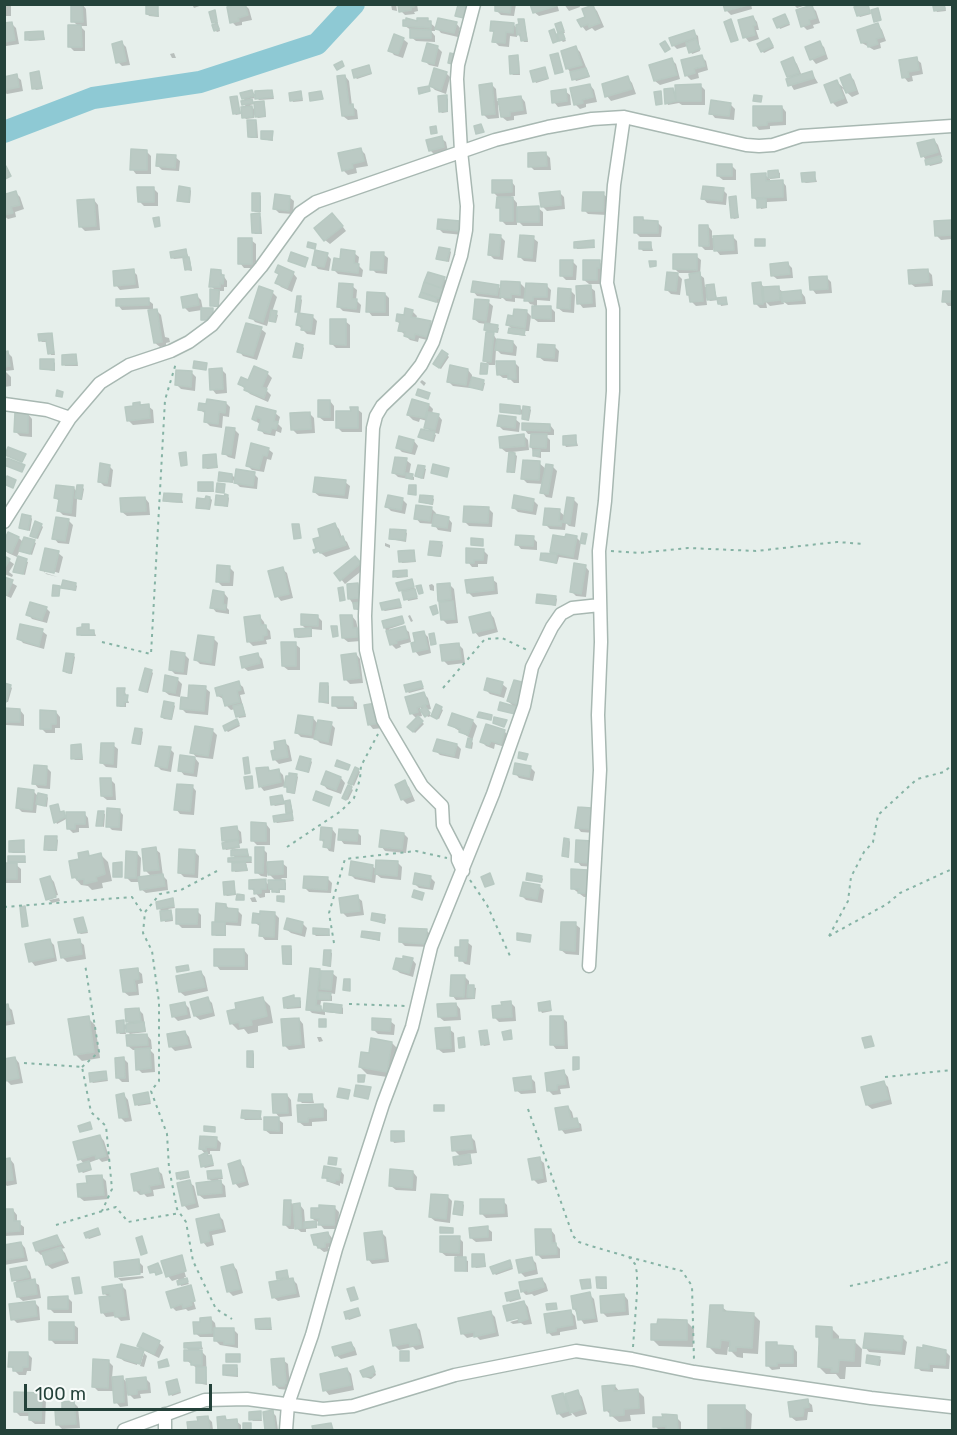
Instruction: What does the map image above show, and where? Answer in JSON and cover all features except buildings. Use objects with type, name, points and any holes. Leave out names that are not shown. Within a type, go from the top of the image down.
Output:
[{"type":"street","points":[[461,866],[458,854],[442,825],[442,806],[422,786],[383,720],[366,650],[367,540],[373,428],[376,416],[382,406],[421,365],[433,342],[461,256],[467,218],[460,151],[457,79],[458,64],[474,4]]},
{"type":"street","points":[[589,966],[600,770],[599,551],[613,391],[613,309],[607,283],[614,185],[624,117]]},
{"type":"street","points":[[4,522],[70,418],[100,382],[129,365],[181,346],[212,325],[261,267],[300,213],[316,202],[460,151],[548,127],[592,119],[624,117],[759,146],[773,145],[801,136],[952,126]]},
{"type":"street","points":[[4,404],[47,410],[70,418]]},
{"type":"street","points":[[286,1431],[288,1404],[312,1335],[347,1215],[383,1104],[412,1027],[431,947],[520,717],[532,667],[552,627],[564,612],[572,608],[600,605]]},
{"type":"street","points":[[124,1431],[205,1400],[247,1399],[323,1409],[353,1406],[455,1375],[576,1351],[632,1359],[694,1372],[871,1398],[952,1407]]},
{"type":"street","points":[[165,1414],[165,1431]]},
{"type":"path","points":[[102,642],[151,654],[165,400],[181,346]]},
{"type":"path","points":[[599,551],[639,553],[688,548],[756,550],[837,542],[865,544]]},
{"type":"path","points":[[443,688],[485,639],[502,638],[538,655]]},
{"type":"path","points":[[287,847],[341,811],[354,798],[360,779],[361,766],[372,748],[383,720]]},
{"type":"path","points":[[952,765],[944,772],[917,779],[878,816],[873,842],[864,852],[851,877],[848,901],[829,936],[887,904],[900,893],[952,869]]},
{"type":"path","points":[[334,943],[329,913],[345,859],[416,851],[461,866],[487,905],[510,956]]},
{"type":"path","points":[[217,871],[181,890],[160,894],[144,915],[143,933],[152,951],[159,1002],[159,1081],[151,1091],[167,1134],[169,1168],[177,1209],[186,1222],[193,1261],[216,1309],[232,1319]]},
{"type":"path","points":[[4,907],[132,897],[144,915]]},
{"type":"path","points":[[24,1063],[82,1067],[99,1052],[85,964]]},
{"type":"path","points":[[349,1004],[417,1006]]},
{"type":"path","points":[[82,1067],[91,1112],[106,1126],[112,1189],[102,1211]]},
{"type":"path","points":[[885,1077],[952,1070]]},
{"type":"path","points":[[528,1109],[573,1236],[579,1242],[591,1246],[682,1272],[692,1286],[694,1372]]},
{"type":"path","points":[[56,1225],[116,1207],[128,1222],[180,1213]]},
{"type":"path","points":[[629,1257],[635,1264],[637,1273],[637,1315],[632,1359]]},
{"type":"path","points":[[850,1286],[952,1261]]},
{"type":"waterway","points":[[4,132],[93,98],[200,82],[317,44],[354,4]]}]
